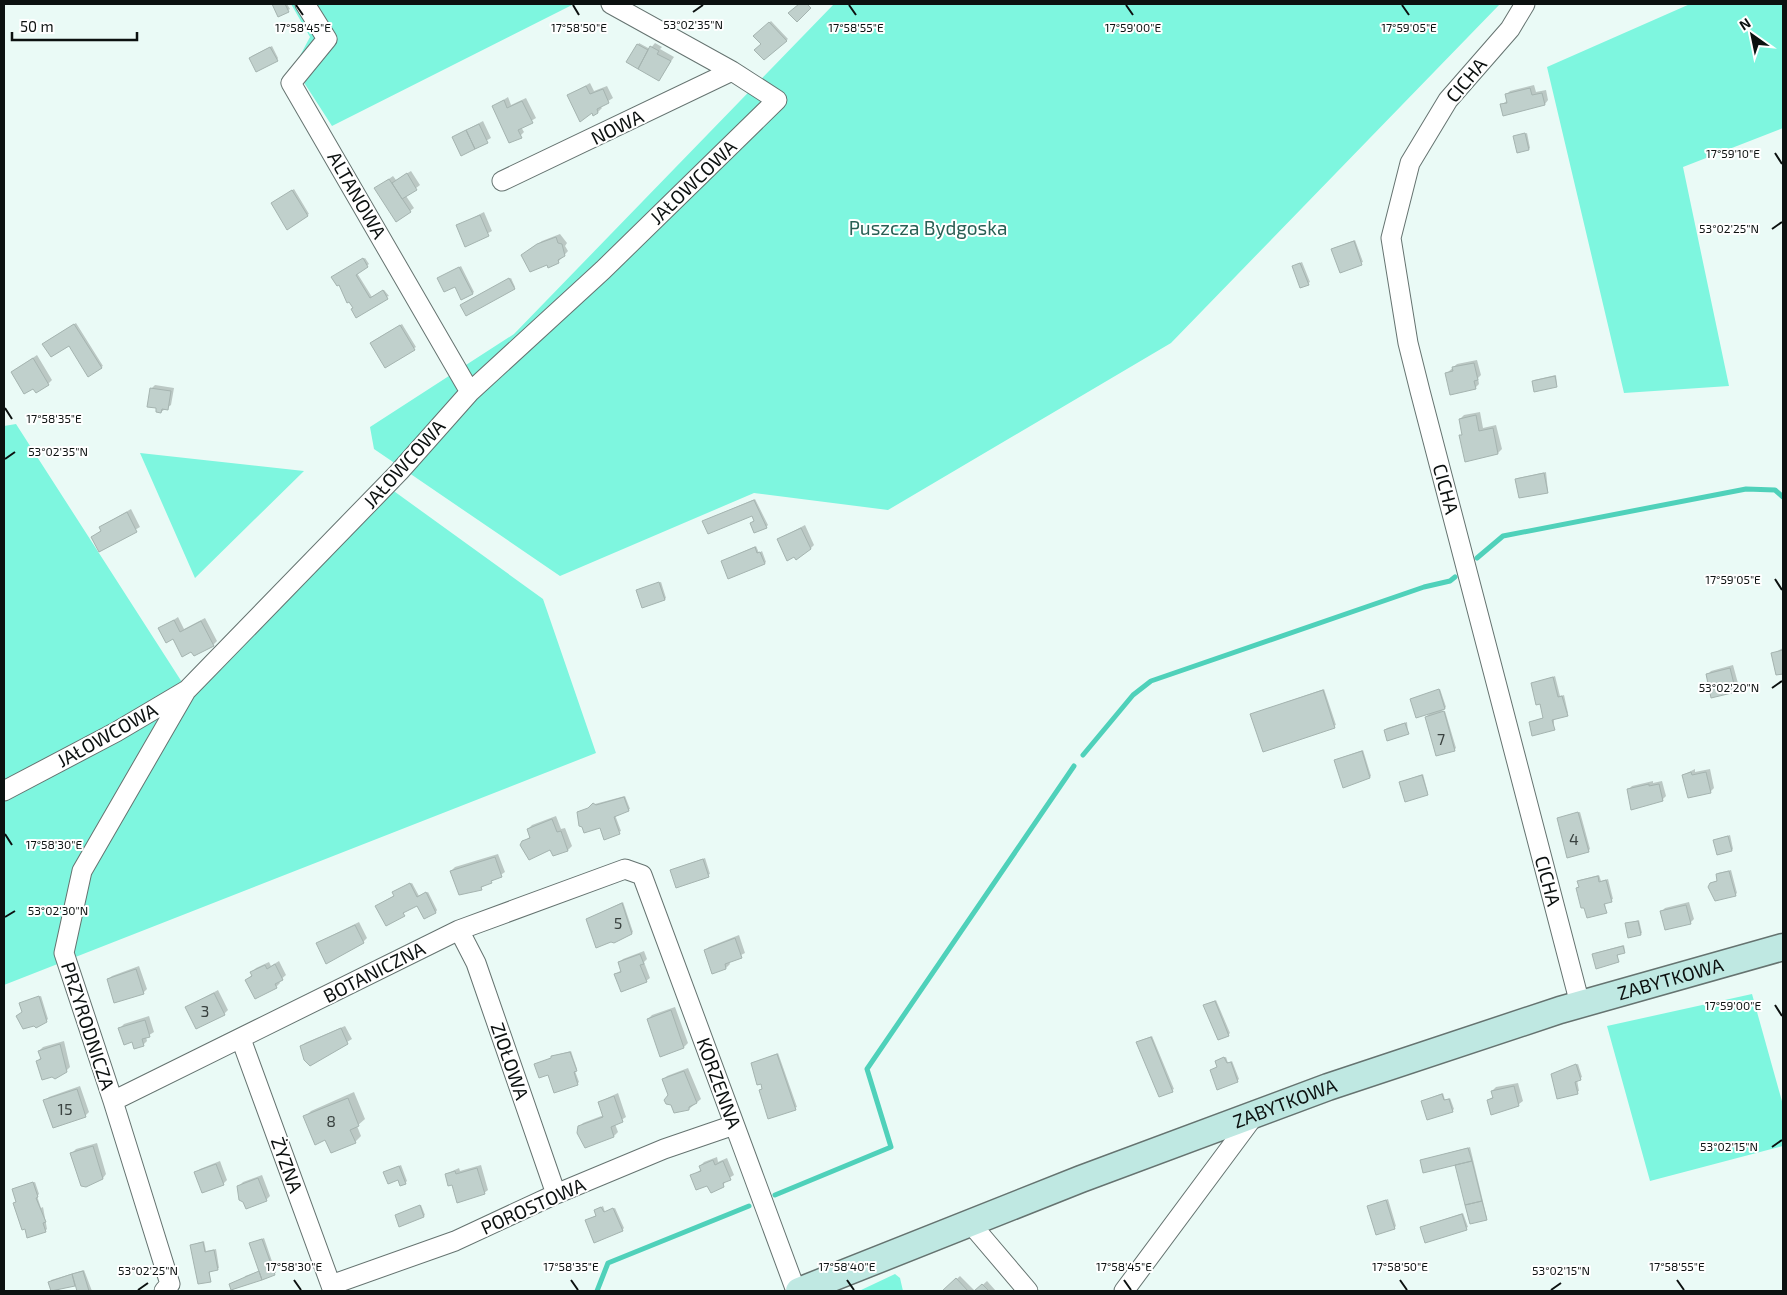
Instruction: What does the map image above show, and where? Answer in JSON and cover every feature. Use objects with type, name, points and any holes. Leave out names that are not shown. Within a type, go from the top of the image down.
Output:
[{"type":"street","name":"ALTANOWA","points":[[305,4],[326,39],[291,84],[470,392]]},
{"type":"street","points":[[611,4],[732,71]]},
{"type":"street","name":"CICHA","points":[[1525,4],[1510,29],[1448,100],[1410,163],[1391,238],[1408,342],[1420,391],[1580,1004]]},
{"type":"street","name":"JAŁOWCOWA","points":[[4,791],[116,732],[187,690],[399,472],[470,392],[603,270],[777,100],[732,71]]},
{"type":"street","name":"NOWA","points":[[502,181],[732,71]]},
{"type":"street","name":"PRZYRODNICZA","points":[[164,1291],[170,1284],[113,1101],[64,953],[82,871],[187,690]]},
{"type":"street","name":"BOTANICZNA","points":[[113,1101],[459,930],[625,869],[642,875]]},
{"type":"street","name":"KORZENNA","points":[[642,875],[797,1291]]},
{"type":"street","name":"ZIOŁOWA","points":[[459,930],[476,963],[556,1194]]},
{"type":"street","name":"ZABYTKOWA","points":[[797,1291],[971,1224],[1080,1179],[1328,1088],[1580,1004],[1783,947]]},
{"type":"street","name":"ŻYZNA","points":[[241,1038],[332,1288]]},
{"type":"street","points":[[1124,1291],[1254,1116]]},
{"type":"street","name":"POROSTOWA","points":[[332,1288],[455,1241],[556,1194],[664,1149],[734,1125]]},
{"type":"street","points":[[971,1224],[1028,1291]]},
{"type":"green space","points":[[291,4],[574,4],[332,126],[294,67],[310,37]]},
{"type":"green space","name":"Puszcza Bydgoska","points":[[834,4],[1500,4],[1171,343],[888,510],[754,493],[560,576],[374,449],[370,427],[514,334]]},
{"type":"green space","points":[[1690,4],[1783,4],[1783,128],[1683,167],[1729,386],[1624,393],[1547,67]]},
{"type":"green space","points":[[16,424],[187,690],[391,489],[543,599],[596,753],[4,985],[4,426]]},
{"type":"green space","points":[[140,453],[304,471],[195,578]]},
{"type":"green space","points":[[1752,994],[1783,1105],[1783,1146],[1650,1181],[1607,1026]]},
{"type":"green space","points":[[895,1274],[900,1278],[903,1291],[859,1291]]},
{"type":"building","points":[[272,4],[285,4],[289,12],[278,17]]},
{"type":"building","points":[[799,4],[807,4],[811,8],[797,22],[788,13]]},
{"type":"building","points":[[769,22],[787,41],[764,60],[754,50],[761,44],[753,36]]},
{"type":"building","points":[[637,44],[648,50],[638,69],[626,62]]},
{"type":"building","points":[[650,46],[659,51],[657,54],[671,61],[659,81],[638,69]]},
{"type":"building","points":[[270,47],[278,61],[256,72],[249,58]]},
{"type":"building","points":[[586,86],[590,94],[603,89],[609,103],[597,109],[598,113],[593,116],[592,113],[580,122],[567,95]]},
{"type":"building","points":[[1530,88],[1532,95],[1542,93],[1545,105],[1503,116],[1500,104],[1507,103],[1505,94]]},
{"type":"building","points":[[504,100],[507,108],[522,101],[533,123],[518,130],[522,138],[509,143],[492,106]]},
{"type":"building","points":[[479,124],[488,143],[475,149],[466,130]]},
{"type":"building","points":[[466,130],[475,149],[461,156],[452,137]]},
{"type":"building","points":[[1525,133],[1529,150],[1517,153],[1513,136]]},
{"type":"building","points":[[407,173],[417,190],[402,199],[392,183]]},
{"type":"building","points":[[389,179],[411,212],[396,222],[374,188]]},
{"type":"building","points":[[292,190],[308,216],[287,230],[271,203]]},
{"type":"building","points":[[480,215],[489,236],[465,247],[456,225]]},
{"type":"building","points":[[556,237],[558,243],[562,244],[565,256],[558,260],[559,263],[548,268],[547,265],[530,272],[521,255],[537,244]]},
{"type":"building","points":[[1354,241],[1362,265],[1340,273],[1331,249]]},
{"type":"building","points":[[363,258],[368,267],[356,275],[370,298],[383,290],[388,299],[356,318],[351,309],[353,308],[349,302],[347,303],[339,285],[337,286],[331,277]]},
{"type":"building","points":[[1300,263],[1309,285],[1300,288],[1292,266]]},
{"type":"building","points":[[459,267],[473,294],[461,300],[455,287],[444,292],[437,278]]},
{"type":"building","points":[[509,278],[515,289],[466,316],[460,305]]},
{"type":"building","points":[[74,324],[102,368],[88,377],[69,346],[51,357],[42,344]]},
{"type":"building","points":[[400,325],[415,350],[385,368],[370,343]]},
{"type":"building","points":[[33,358],[49,385],[36,393],[33,389],[24,394],[11,372]]},
{"type":"building","points":[[1474,363],[1478,380],[1474,381],[1476,389],[1450,395],[1445,373],[1453,371],[1452,367]]},
{"type":"building","points":[[1555,376],[1557,387],[1534,392],[1532,381]]},
{"type":"building","points":[[150,388],[171,391],[168,410],[162,409],[161,413],[156,412],[156,408],[147,407]]},
{"type":"building","points":[[1476,415],[1479,431],[1493,428],[1498,454],[1465,462],[1459,435],[1462,435],[1459,419]]},
{"type":"building","points":[[1544,473],[1548,493],[1519,498],[1515,479]]},
{"type":"building","points":[[754,500],[767,528],[754,533],[750,523],[754,521],[752,516],[708,534],[702,521]]},
{"type":"building","points":[[127,512],[137,532],[99,552],[91,537],[101,531],[99,527]]},
{"type":"building","points":[[801,528],[811,549],[796,560],[794,557],[787,561],[777,539]]},
{"type":"building","points":[[755,547],[757,553],[760,552],[765,564],[728,579],[721,561]]},
{"type":"building","points":[[659,582],[665,600],[642,608],[636,590]]},
{"type":"building","points":[[174,620],[180,632],[201,621],[214,646],[194,656],[191,652],[182,657],[173,639],[166,643],[158,628]]},
{"type":"building","points":[[1783,650],[1783,674],[1776,675],[1771,653]]},
{"type":"building","points":[[1730,668],[1736,692],[1711,698],[1706,674]]},
{"type":"building","points":[[1553,677],[1558,697],[1562,696],[1568,716],[1552,720],[1555,730],[1532,736],[1529,722],[1543,718],[1540,704],[1536,705],[1531,683]]},
{"type":"building","points":[[1439,689],[1445,709],[1416,718],[1410,699]]},
{"type":"building","points":[[1323,690],[1335,728],[1263,752],[1250,714]]},
{"type":"building","points":[[1444,711],[1455,751],[1436,756],[1425,717]]},
{"type":"building","points":[[1405,723],[1409,734],[1387,741],[1384,730]]},
{"type":"building","points":[[1362,751],[1370,778],[1343,788],[1334,760]]},
{"type":"building","points":[[1691,772],[1692,775],[1706,772],[1711,793],[1688,798],[1682,775]]},
{"type":"building","points":[[1422,775],[1428,795],[1405,802],[1399,782]]},
{"type":"building","points":[[1649,784],[1649,786],[1659,784],[1663,801],[1631,810],[1627,789]]},
{"type":"building","points":[[624,797],[629,811],[614,817],[620,834],[604,840],[600,828],[584,833],[582,827],[579,826],[577,812],[588,808],[593,803],[596,805]]},
{"type":"building","points":[[1578,812],[1589,852],[1567,858],[1557,818]]},
{"type":"building","points":[[552,819],[557,832],[561,831],[568,851],[553,856],[550,850],[529,860],[520,845],[522,841],[530,838],[527,829]]},
{"type":"building","points":[[1728,836],[1732,851],[1717,855],[1713,840]]},
{"type":"building","points":[[495,857],[502,877],[481,887],[482,890],[459,895],[450,871]]},
{"type":"building","points":[[703,859],[709,877],[676,888],[670,870]]},
{"type":"building","points":[[1729,871],[1736,896],[1715,901],[1708,887],[1710,883],[1717,881],[1716,874]]},
{"type":"building","points":[[1598,876],[1599,882],[1606,880],[1612,902],[1604,904],[1607,913],[1587,918],[1584,908],[1581,908],[1576,888],[1579,887],[1577,881]]},
{"type":"building","points":[[410,883],[417,897],[426,892],[436,913],[424,919],[417,906],[403,913],[405,916],[386,926],[375,906],[394,896],[392,892]]},
{"type":"building","points":[[622,903],[632,934],[614,943],[611,942],[596,948],[586,919]]},
{"type":"building","points":[[1686,905],[1691,924],[1665,930],[1660,911]]},
{"type":"building","points":[[1638,921],[1641,935],[1628,938],[1625,923]]},
{"type":"building","points":[[355,925],[364,943],[326,964],[316,943]]},
{"type":"building","points":[[735,938],[742,958],[725,964],[726,969],[712,974],[704,950]]},
{"type":"building","points":[[1623,946],[1625,953],[1617,955],[1619,962],[1596,969],[1592,954]]},
{"type":"building","points":[[640,954],[644,964],[640,965],[647,982],[621,992],[614,974],[621,972],[618,962]]},
{"type":"building","points":[[275,964],[283,980],[275,984],[277,988],[255,999],[245,980],[252,976],[250,972],[265,965],[267,969]]},
{"type":"building","points":[[136,969],[144,994],[114,1003],[107,979]]},
{"type":"building","points":[[214,993],[225,1015],[196,1029],[185,1007]]},
{"type":"building","points":[[39,996],[47,1022],[36,1028],[34,1026],[23,1029],[16,1016],[22,1012],[19,1003]]},
{"type":"building","points":[[1215,1001],[1229,1036],[1218,1040],[1203,1005]]},
{"type":"building","points":[[671,1010],[684,1048],[660,1057],[647,1019]]},
{"type":"building","points":[[145,1020],[150,1037],[142,1039],[144,1046],[134,1049],[132,1042],[124,1045],[118,1028]]},
{"type":"building","points":[[341,1028],[348,1044],[310,1066],[304,1060],[300,1046]]},
{"type":"building","points":[[1151,1037],[1173,1092],[1159,1097],[1136,1042]]},
{"type":"building","points":[[60,1044],[67,1072],[55,1079],[52,1077],[42,1080],[36,1061],[41,1059],[38,1051]]},
{"type":"building","points":[[570,1052],[577,1071],[574,1072],[578,1085],[554,1093],[548,1075],[539,1078],[534,1064],[551,1058],[551,1056]]},
{"type":"building","points":[[777,1054],[796,1110],[768,1119],[759,1090],[762,1089],[761,1084],[757,1085],[751,1063]]},
{"type":"building","points":[[1224,1057],[1227,1063],[1231,1062],[1238,1082],[1217,1090],[1210,1070],[1217,1067],[1215,1061]]},
{"type":"building","points":[[1576,1064],[1581,1080],[1575,1082],[1578,1094],[1557,1099],[1551,1074]]},
{"type":"building","points":[[684,1071],[697,1103],[689,1107],[689,1110],[674,1113],[671,1105],[666,1104],[664,1100],[668,1095],[662,1079]]},
{"type":"building","points":[[1514,1086],[1519,1106],[1491,1115],[1487,1100],[1493,1098],[1491,1091]]},
{"type":"building","points":[[77,1089],[86,1117],[53,1128],[43,1100]]},
{"type":"building","points":[[1442,1094],[1444,1100],[1449,1099],[1453,1112],[1427,1120],[1421,1101]]},
{"type":"building","points":[[614,1096],[623,1122],[611,1127],[614,1137],[585,1148],[577,1133],[578,1126],[603,1117],[598,1102]]},
{"type":"building","points":[[348,1098],[359,1126],[350,1130],[356,1143],[331,1153],[325,1140],[315,1145],[303,1116]]},
{"type":"building","points":[[93,1146],[103,1179],[86,1187],[81,1186],[70,1153]]},
{"type":"building","points":[[1468,1148],[1472,1161],[1423,1173],[1420,1160]]},
{"type":"building","points":[[713,1160],[715,1165],[723,1161],[731,1180],[723,1183],[724,1187],[711,1193],[707,1186],[696,1190],[690,1175],[701,1171],[699,1166]]},
{"type":"building","points":[[1472,1161],[1482,1201],[1465,1205],[1455,1165]]},
{"type":"building","points":[[216,1164],[224,1185],[202,1193],[194,1172]]},
{"type":"building","points":[[399,1166],[406,1184],[400,1186],[398,1180],[388,1184],[383,1172]]},
{"type":"building","points":[[477,1168],[485,1194],[457,1203],[452,1185],[448,1186],[445,1174],[455,1171],[456,1174]]},
{"type":"building","points":[[258,1178],[267,1201],[246,1209],[243,1202],[239,1200],[237,1186]]},
{"type":"building","points":[[33,1182],[38,1197],[36,1198],[46,1222],[43,1223],[46,1232],[27,1238],[25,1229],[22,1230],[13,1203],[16,1202],[12,1189]]},
{"type":"building","points":[[1386,1200],[1395,1229],[1376,1235],[1367,1206]]},
{"type":"building","points":[[1482,1201],[1487,1220],[1470,1224],[1465,1205]]},
{"type":"building","points":[[420,1205],[424,1217],[399,1227],[395,1215]]},
{"type":"building","points":[[601,1207],[604,1212],[613,1208],[623,1231],[594,1243],[585,1220],[596,1216],[594,1210]]},
{"type":"building","points":[[1462,1214],[1467,1230],[1425,1243],[1420,1227]]},
{"type":"building","points":[[262,1239],[275,1275],[262,1280],[249,1243]]},
{"type":"building","points":[[203,1242],[205,1252],[214,1250],[218,1270],[209,1272],[211,1282],[198,1284],[190,1245]]},
{"type":"building","points":[[83,1271],[89,1291],[77,1291],[72,1274]]},
{"type":"building","points":[[259,1271],[262,1280],[231,1290],[229,1284]]},
{"type":"building","points":[[72,1274],[75,1286],[51,1291],[48,1282]]},
{"type":"building","points":[[956,1278],[968,1291],[942,1291]]},
{"type":"building","points":[[982,1284],[989,1291],[974,1291]]},
{"type":"waterway","points":[[1477,558],[1503,536],[1746,489],[1775,490],[1783,497]]},
{"type":"waterway","points":[[1083,755],[1133,695],[1151,681],[1424,587],[1450,581],[1455,577]]},
{"type":"waterway","points":[[775,1195],[891,1147],[867,1069],[1074,766]]},
{"type":"waterway","points":[[597,1291],[608,1263],[749,1206]]}]
